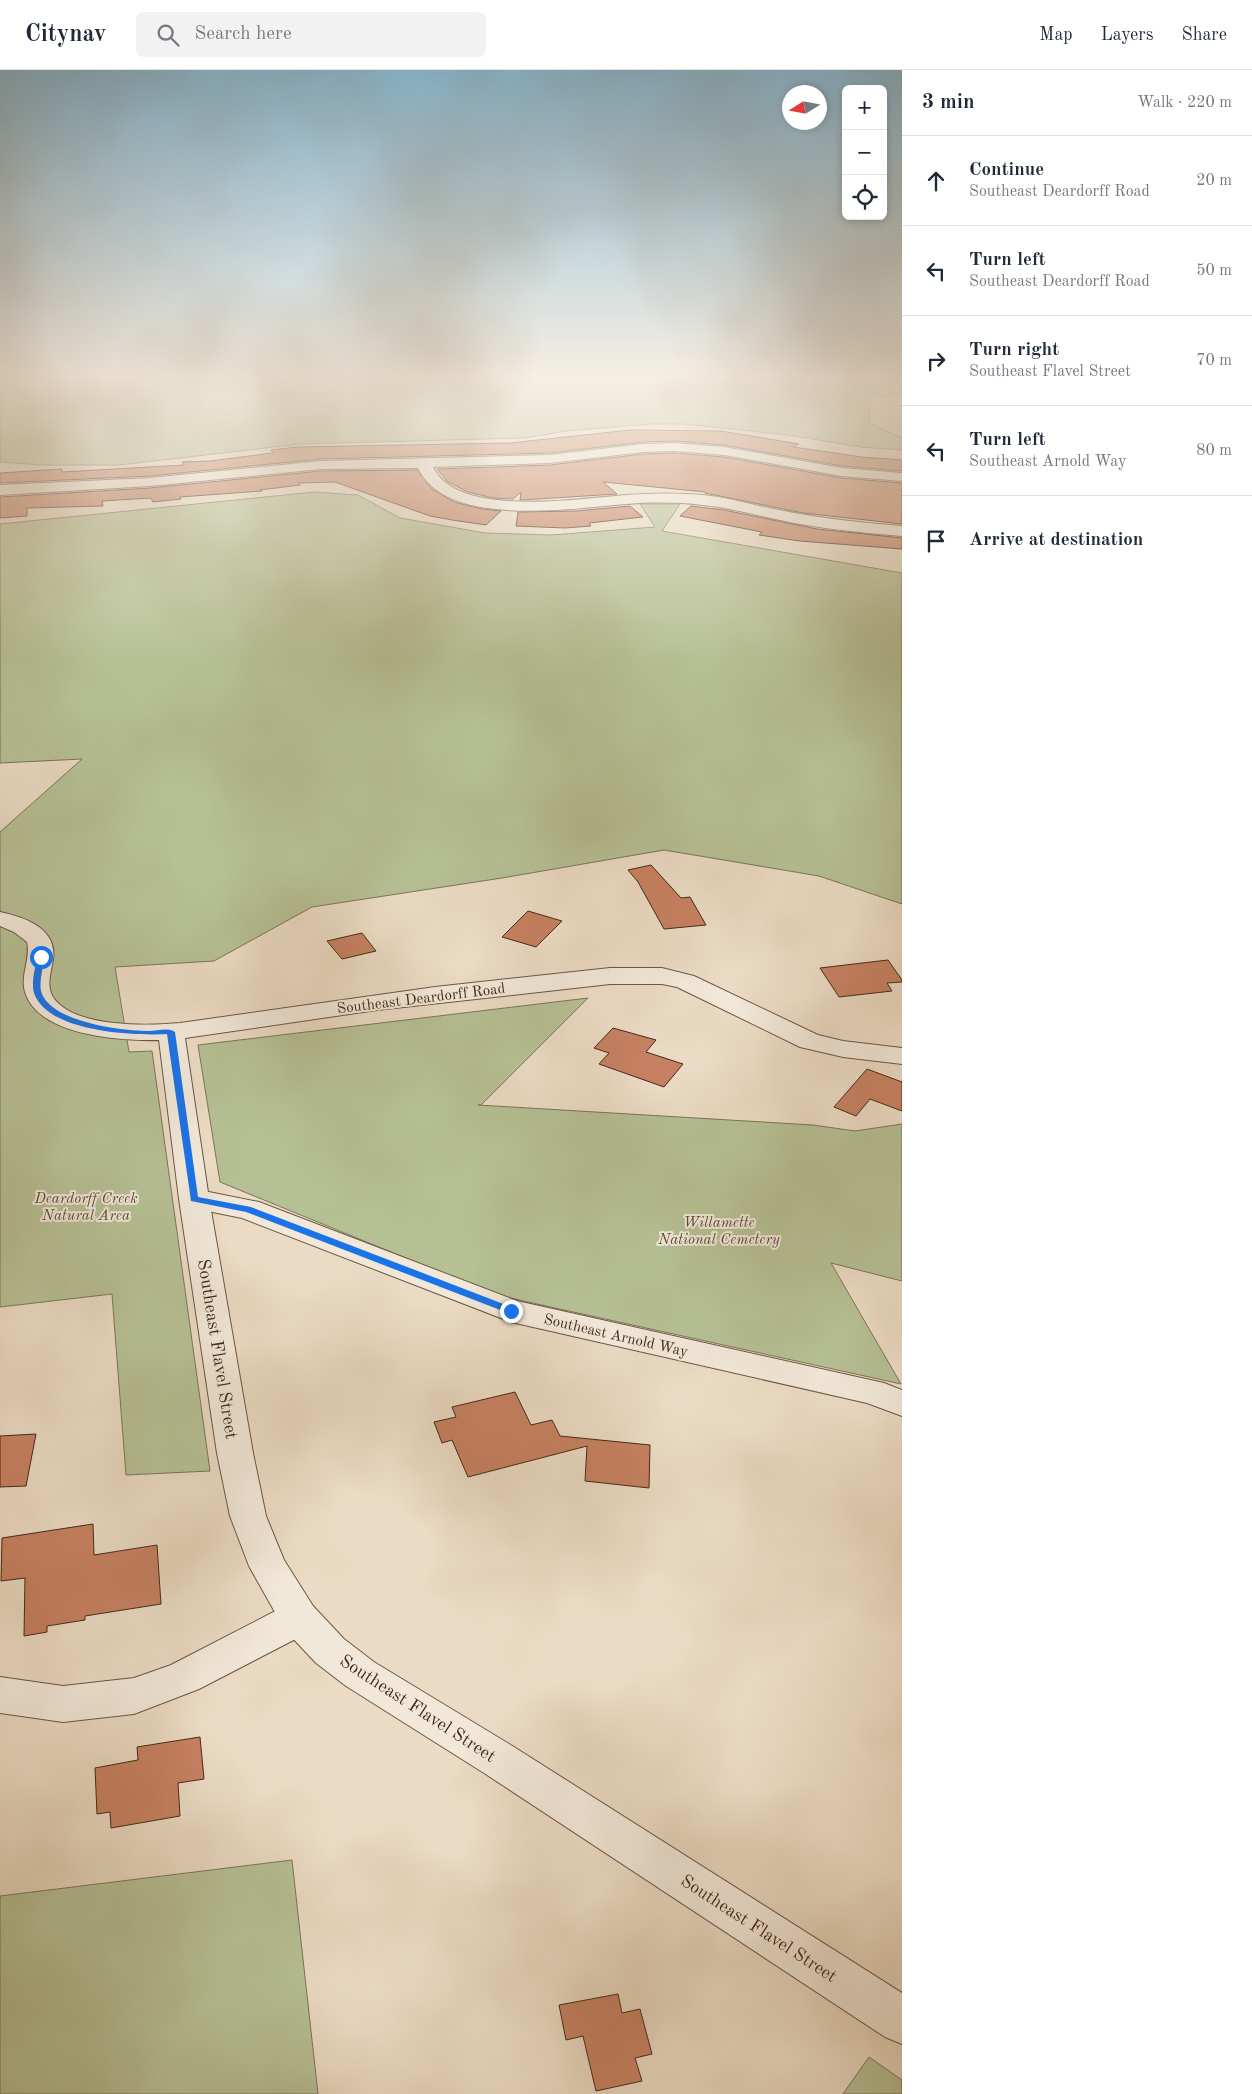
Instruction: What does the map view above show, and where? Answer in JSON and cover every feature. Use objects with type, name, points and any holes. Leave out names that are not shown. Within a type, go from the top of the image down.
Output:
[{"type":"street","points":[[0,490],[150,482],[252,472]]},
{"type":"street","points":[[425,472],[432,482],[440,488],[464,497],[500,504],[553,507],[637,499],[685,499],[707,501],[818,522],[902,531]]},
{"type":"street","points":[[847,472],[902,477]]},
{"type":"street","name":"Southeast Deardorff Road","points":[[0,919],[26,928],[39,940],[41,948],[37,983],[38,993],[44,1003],[54,1012],[83,1025],[106,1030],[148,1033],[171,1032],[378,1002],[610,976],[637,975],[662,976],[685,981],[779,1028],[809,1040],[843,1049],[902,1056]]},
{"type":"street","name":"Southeast Flavel Street","points":[[171,1032],[194,1199],[235,1453],[248,1516],[268,1566],[299,1618],[330,1651],[360,1674],[498,1760],[902,2020]]},
{"type":"street","name":"Southeast Arnold Way","points":[[194,1199],[248,1209],[511,1311],[872,1392],[902,1403]]},
{"type":"street","points":[[0,1695],[63,1704],[134,1696],[185,1677],[299,1618]]},
{"type":"green space","name":"Deardorff Creek Natural Area","points":[[314,492],[358,495],[400,518],[485,533],[551,535],[655,527],[640,504],[680,504],[662,531],[902,573],[902,904],[819,876],[664,850],[502,878],[312,907],[214,961],[115,967],[129,1052],[152,1051],[210,1471],[126,1475],[112,1294],[0,1307],[0,832],[82,759],[0,763],[0,524]]},
{"type":"green space","name":"Willamette National Cemetery","points":[[588,998],[481,1105],[478,1105],[813,1125],[855,1131],[902,1124],[902,1281],[831,1263],[901,1384],[496,1295],[220,1182],[198,1045]]},
{"type":"green space","points":[[292,1860],[318,2094],[0,2094],[0,1896]]},
{"type":"green space","points":[[869,2057],[902,2080],[902,2094],[843,2094]]},
{"type":"building","points":[[186,472],[150,476],[0,483],[0,473]]},
{"type":"building","points":[[306,472],[419,472],[432,489],[454,502],[482,509],[501,511],[486,525],[452,520],[430,516],[335,482],[299,483],[300,485],[260,490],[262,491],[180,497],[181,499],[153,502],[151,498],[102,501],[103,506],[27,508],[27,516],[0,518],[0,497],[150,488]]},
{"type":"building","points":[[440,472],[811,472],[842,478],[902,483],[902,524],[803,513],[706,492],[603,482],[617,494],[520,500],[521,492],[513,499],[493,498],[468,492],[448,482]]},
{"type":"building","points":[[630,506],[643,517],[589,523],[591,526],[565,528],[516,526],[518,512],[576,511]]},
{"type":"building","points":[[691,506],[724,510],[817,529],[902,538],[902,549],[800,541],[759,535],[762,532],[680,516]]},
{"type":"building","points":[[651,865],[681,898],[690,897],[706,925],[664,929],[638,882],[628,870]]},
{"type":"building","points":[[528,911],[562,921],[536,947],[502,937]]},
{"type":"building","points":[[362,933],[376,951],[342,959],[327,941]]},
{"type":"building","points":[[888,960],[902,980],[902,982],[887,983],[892,991],[839,997],[820,968]]},
{"type":"building","points":[[613,1028],[656,1040],[646,1052],[683,1064],[664,1087],[599,1064],[609,1053],[594,1048]]},
{"type":"building","points":[[867,1069],[902,1082],[902,1111],[870,1099],[856,1116],[834,1107]]},
{"type":"building","points":[[515,1392],[531,1425],[552,1420],[560,1436],[650,1445],[649,1488],[585,1481],[587,1446],[468,1477],[452,1440],[442,1443],[434,1422],[456,1417],[452,1407]]},
{"type":"building","points":[[36,1434],[26,1486],[0,1487],[0,1436]]},
{"type":"building","points":[[93,1524],[94,1555],[157,1545],[161,1604],[85,1616],[85,1620],[47,1626],[47,1632],[24,1636],[25,1578],[1,1581],[2,1538]]},
{"type":"building","points":[[200,1737],[204,1779],[178,1783],[180,1816],[111,1828],[110,1812],[97,1814],[95,1768],[138,1760],[137,1747]]},
{"type":"building","points":[[618,1994],[622,2013],[640,2009],[652,2054],[635,2058],[642,2081],[596,2091],[583,2036],[566,2040],[559,2005]]},
{"type":"route","points":[[41,957],[37,983],[38,993],[44,1003],[66,1019],[106,1030],[148,1033],[171,1032],[194,1199],[248,1209],[511,1311]]}]
